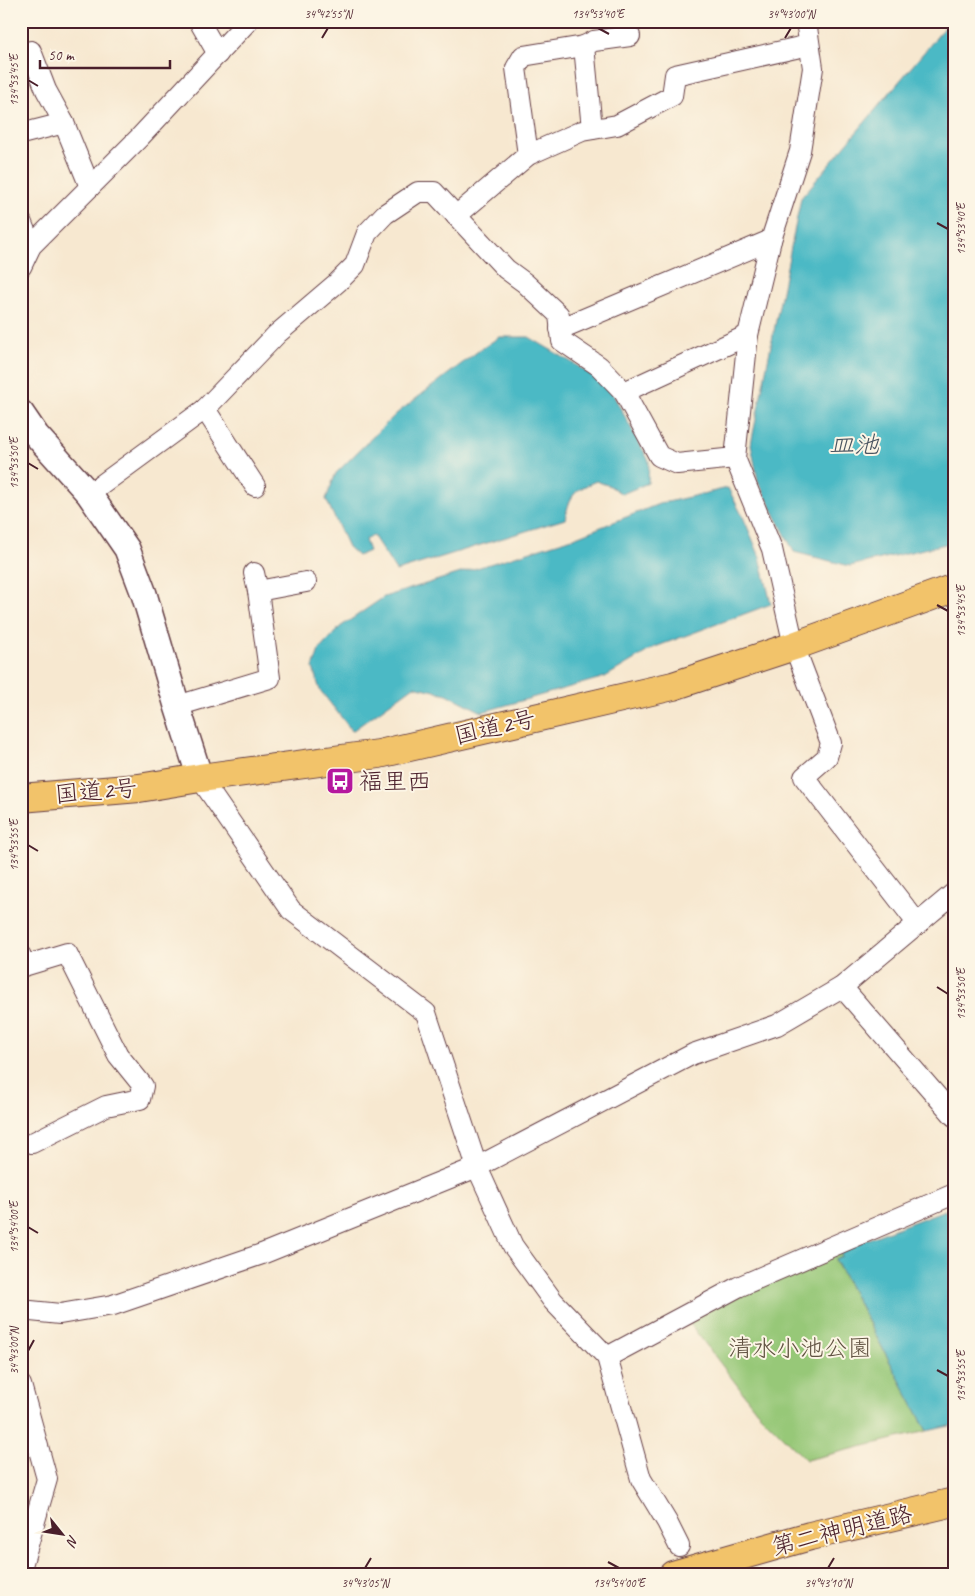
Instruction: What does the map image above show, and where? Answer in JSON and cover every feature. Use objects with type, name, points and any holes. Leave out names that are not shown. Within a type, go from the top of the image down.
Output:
[{"type":"highway","name":"国道2号","points":[[21,798],[139,788],[379,754],[673,686],[794,646],[954,588]]},
{"type":"highway","name":"第二神明道路","points":[[673,1575],[810,1536],[954,1502]]},
{"type":"street","points":[[199,21],[218,54]]},
{"type":"street","points":[[21,267],[31,246],[90,187],[248,21]]},
{"type":"street","points":[[806,21],[813,68],[800,151],[772,240],[748,335],[735,458],[772,549],[794,646],[831,744],[827,757],[804,777],[918,924]]},
{"type":"street","points":[[528,155],[516,68],[523,56],[584,46],[594,41],[630,36]]},
{"type":"street","points":[[456,216],[528,155],[582,131],[616,125],[672,96],[675,75],[809,45]]},
{"type":"street","points":[[584,46],[592,129]]},
{"type":"street","points":[[21,53],[31,51],[46,90],[64,123],[90,187]]},
{"type":"street","points":[[21,134],[64,123]]},
{"type":"street","points":[[89,494],[205,409],[277,334],[338,282],[355,264],[368,233],[385,214],[418,192],[434,192],[506,269],[525,283],[559,315],[562,341],[599,366],[624,392],[659,456],[677,464],[735,458]]},
{"type":"street","points":[[21,221],[31,246]]},
{"type":"street","points":[[560,329],[772,240]]},
{"type":"street","points":[[624,392],[748,335]]},
{"type":"street","points":[[205,409],[255,486]]},
{"type":"street","points":[[21,413],[36,435],[89,494],[127,549],[144,594],[200,778],[291,910],[426,1013],[477,1167],[512,1246],[553,1301],[607,1357],[641,1479],[679,1546]]},
{"type":"street","points":[[177,706],[270,678],[256,582],[306,582]]},
{"type":"street","points":[[21,1310],[60,1314],[113,1305],[262,1254],[477,1167],[693,1054],[777,1025],[842,987],[954,893]]},
{"type":"street","points":[[21,956],[24,966],[67,953],[118,1055],[143,1086],[140,1099],[106,1106],[32,1143]]},
{"type":"street","points":[[842,987],[954,1116]]},
{"type":"street","points":[[607,1357],[738,1287],[954,1194]]},
{"type":"street","points":[[21,1385],[47,1479],[21,1569]]},
{"type":"green space","name":"清水小池公園","points":[[839,1250],[842,1256],[835,1260],[927,1431],[806,1460],[757,1411],[687,1320]]},
{"type":"water","name":"皿池","points":[[954,25],[954,542],[850,566],[794,552],[758,481],[751,444],[801,198],[946,26]]},
{"type":"water","points":[[499,337],[529,337],[609,387],[649,461],[648,483],[622,494],[610,486],[596,481],[577,491],[571,499],[565,519],[396,571],[373,535],[365,540],[369,551],[358,556],[348,547],[326,499],[336,473],[396,414]]},
{"type":"water","points":[[728,488],[760,557],[771,604],[655,647],[605,677],[482,712],[447,694],[414,686],[352,731],[320,690],[313,668],[319,650],[340,627],[384,597],[576,537],[659,504]]},
{"type":"water","points":[[945,1210],[954,1232],[954,1425],[927,1431],[835,1259],[842,1256],[839,1250]]},
{"type":"place","name":"福里西","points":[[340,781]]}]
